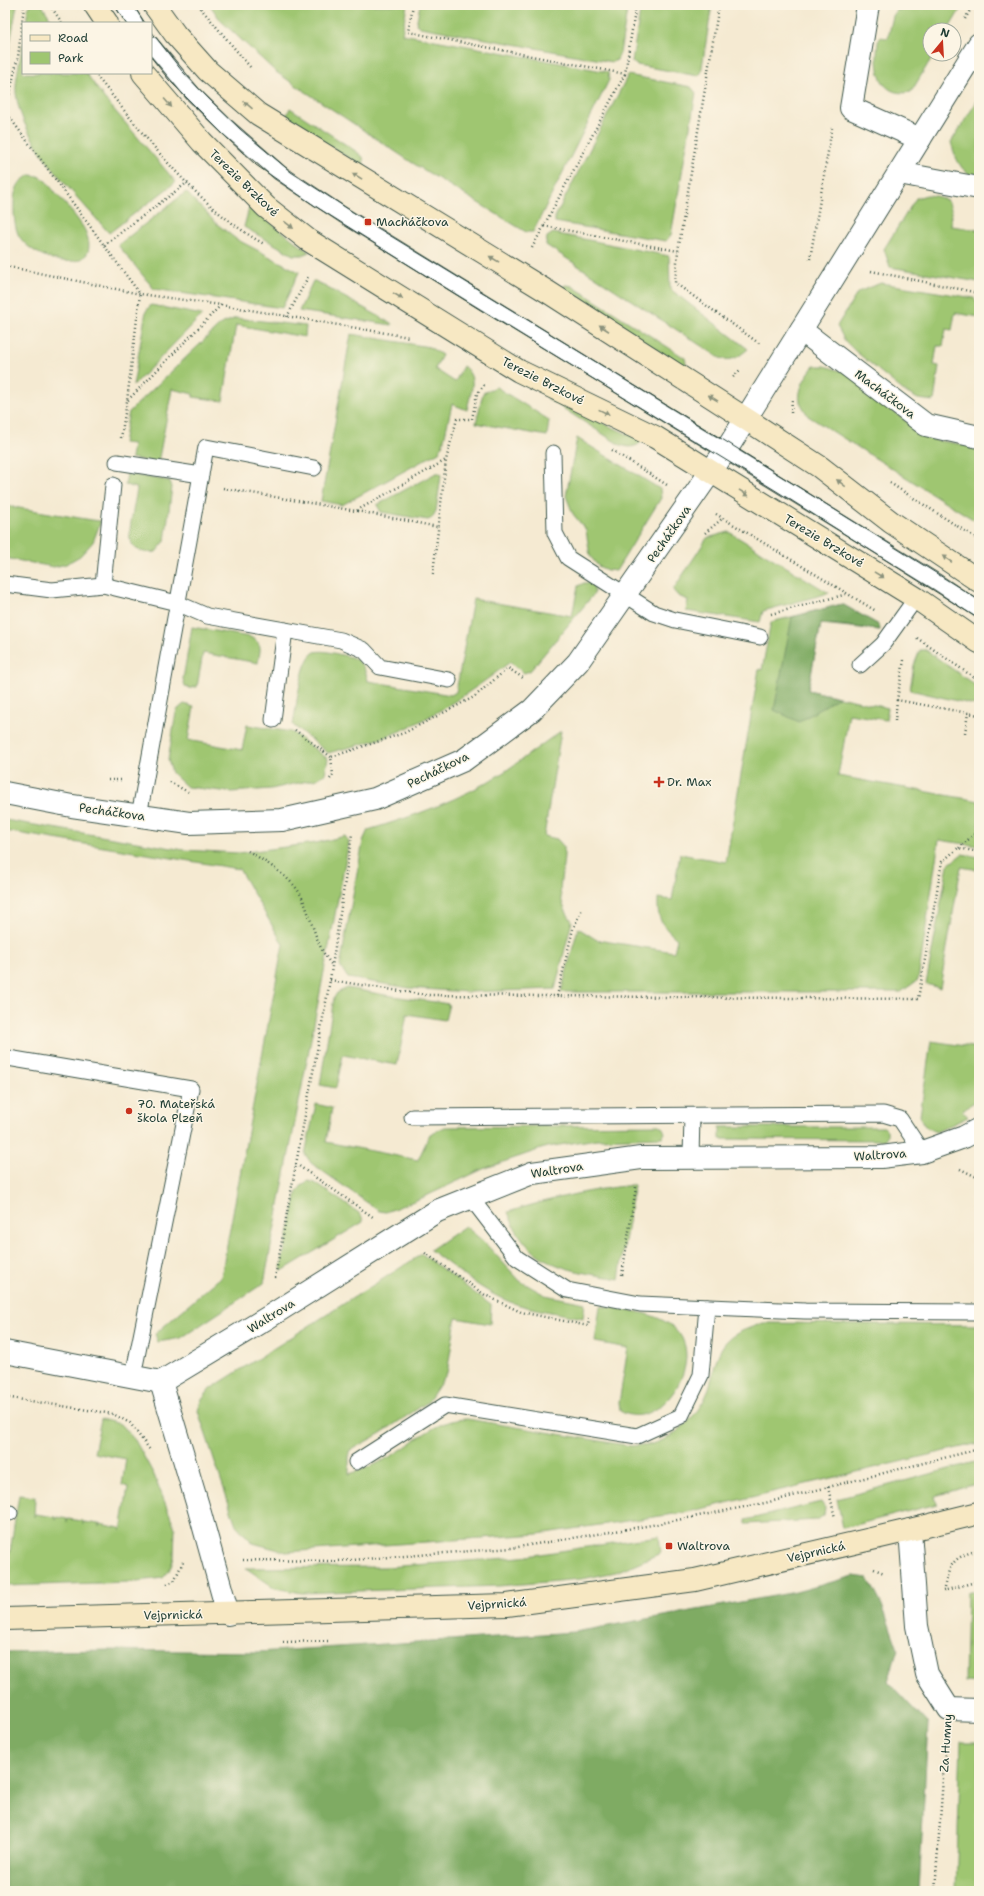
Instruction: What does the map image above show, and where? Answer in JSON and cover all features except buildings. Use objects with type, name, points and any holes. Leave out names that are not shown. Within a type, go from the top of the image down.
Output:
[{"type":"street","points":[[95,5],[106,22]]},
{"type":"street","points":[[154,5],[175,34],[208,71],[258,114],[548,292],[746,419],[820,467],[892,522],[979,580]]},
{"type":"street","points":[[868,5],[851,108],[920,139]]},
{"type":"street","points":[[728,448],[979,44]]},
{"type":"street","name":"Terezie Brzkové","points":[[144,74],[202,142],[266,207],[308,240],[519,371],[655,437],[916,598],[979,642]]},
{"type":"street","points":[[899,173],[979,188]]},
{"type":"street","name":"Macháčkova","points":[[801,330],[926,425],[979,437]]},
{"type":"street","name":"Pecháčkova","points":[[5,792],[72,806],[189,823],[282,820],[375,800],[464,760],[532,710],[578,662],[728,448]]},
{"type":"street","name":"Waltrova","points":[[161,1382],[267,1318],[437,1211],[532,1173],[641,1158],[881,1157],[922,1152],[964,1137],[979,1129]]},
{"type":"street","points":[[5,1352],[161,1382],[228,1614]]},
{"type":"street","name":"Vejprnická","points":[[5,1619],[228,1614],[507,1605],[695,1580],[979,1513]]},
{"type":"street","name":"Za Humny","points":[[910,1530],[918,1626],[927,1674],[948,1709]]},
{"type":"street","points":[[948,1709],[979,1710]]},
{"type":"lane","points":[[124,5],[134,22]]},
{"type":"lane","name":"Terezie Brzkové","points":[[152,45],[192,94],[280,173],[343,215],[728,448],[979,610]]},
{"type":"lane","points":[[139,816],[206,447],[314,468]]},
{"type":"lane","points":[[553,453],[555,533],[568,558],[654,613],[675,620],[760,637]]},
{"type":"lane","points":[[117,462],[201,475]]},
{"type":"lane","points":[[103,585],[113,485]]},
{"type":"lane","points":[[5,584],[52,590],[103,585],[177,603],[207,616],[341,640],[364,650],[380,667],[449,680]]},
{"type":"lane","points":[[860,665],[883,644],[916,598]]},
{"type":"lane","points":[[273,720],[285,630]]},
{"type":"lane","points":[[8,1058],[190,1089],[133,1376]]},
{"type":"lane","points":[[412,1117],[883,1114],[900,1120],[922,1152]]},
{"type":"lane","points":[[691,1158],[692,1116]]},
{"type":"lane","points":[[470,1198],[517,1258],[567,1290],[640,1304],[805,1311],[979,1312]]},
{"type":"lane","points":[[356,1462],[445,1405],[637,1436],[681,1416],[701,1375],[707,1307]]},
{"type":"path","points":[[22,22],[24,5]]},
{"type":"path","points":[[50,5],[61,22]]},
{"type":"path","points":[[412,5],[408,32],[625,74]]},
{"type":"path","points":[[530,251],[625,74],[636,5]]},
{"type":"path","points":[[719,5],[678,251],[676,283],[763,346]]},
{"type":"path","points":[[22,22],[18,57],[5,112],[140,294],[127,401],[221,305]]},
{"type":"path","points":[[95,74],[160,154],[218,213],[270,247]]},
{"type":"path","points":[[810,264],[832,122]]},
{"type":"path","points":[[104,245],[188,182]]},
{"type":"path","points":[[544,226],[678,251]]},
{"type":"path","points":[[5,266],[140,294],[221,305],[412,337]]},
{"type":"path","points":[[865,270],[979,293]]},
{"type":"path","points":[[433,574],[446,460],[458,419],[472,418],[477,394],[486,382]]},
{"type":"path","points":[[611,449],[897,625]]},
{"type":"path","points":[[356,511],[446,460]]},
{"type":"path","points":[[219,488],[356,511],[438,527]]},
{"type":"path","points":[[699,538],[723,518]]},
{"type":"path","points":[[760,637],[768,614],[847,594]]},
{"type":"path","points":[[912,642],[915,636],[979,681]]},
{"type":"path","points":[[895,721],[904,659],[907,653]]},
{"type":"path","points":[[331,757],[404,733],[474,697],[508,668],[523,678],[528,678]]},
{"type":"path","points":[[897,700],[979,715]]},
{"type":"path","points":[[964,733],[968,713]]},
{"type":"path","points":[[273,720],[297,731],[331,757],[333,776],[328,780]]},
{"type":"path","points":[[170,778],[172,782]]},
{"type":"path","points":[[102,781],[145,780],[172,782],[187,792],[195,793]]},
{"type":"path","points":[[278,1260],[330,980],[356,804]]},
{"type":"path","points":[[330,980],[425,995],[918,999],[942,862],[979,830]]},
{"type":"path","points":[[958,848],[979,852]]},
{"type":"path","points":[[247,850],[271,865],[298,891],[324,955],[332,965]]},
{"type":"path","points":[[557,996],[573,929],[582,909]]},
{"type":"path","points":[[618,1299],[641,1158]]},
{"type":"path","points":[[296,1164],[485,1295],[521,1312],[588,1326],[594,1295]]},
{"type":"path","points":[[5,1397],[113,1414],[130,1423],[154,1456]]},
{"type":"path","points":[[161,1584],[169,1584],[174,1581],[184,1560],[338,1561],[512,1548],[652,1525],[765,1503],[979,1449]]},
{"type":"path","points":[[944,1591],[947,1574],[953,1561],[968,1553],[979,1550]]},
{"type":"path","name":"Za Humny","points":[[935,1891],[948,1709]]},
{"type":"green space","points":[[5,5],[17,5],[5,71]]},
{"type":"green space","points":[[30,5],[42,5],[52,22],[26,22]]},
{"type":"green space","points":[[210,5],[407,5],[402,34],[608,72],[609,80],[533,232],[526,232],[411,162],[276,72],[221,21]]},
{"type":"green space","points":[[420,5],[628,5],[620,53],[617,60],[612,62],[420,27],[416,24]]},
{"type":"green space","points":[[641,5],[712,5],[701,73],[698,76],[637,65],[632,62]]},
{"type":"green space","points":[[909,5],[963,5],[953,22],[922,22],[922,62],[929,62],[911,92],[899,93],[891,90],[884,84],[880,76],[877,57],[879,37],[888,38],[893,16],[897,10],[908,9]]},
{"type":"green space","points":[[22,48],[22,74],[87,74],[104,98],[176,182],[109,233],[67,186],[39,150],[28,131],[20,112],[16,93],[17,75]]},
{"type":"green space","points":[[628,75],[691,87],[696,93],[671,235],[666,241],[555,222],[555,217]]},
{"type":"green space","points":[[979,98],[979,178],[963,169],[957,159],[951,142]]},
{"type":"green space","points":[[290,108],[357,152],[363,157],[364,167],[285,119]]},
{"type":"green space","points":[[30,175],[38,176],[45,180],[79,221],[86,233],[89,247],[85,256],[76,261],[64,261],[50,258],[37,252],[26,244],[18,234],[14,219],[15,194],[22,180]]},
{"type":"green space","points":[[186,192],[217,224],[236,239],[299,272],[282,308],[154,289],[118,245]]},
{"type":"green space","points":[[927,195],[941,198],[949,203],[951,207],[951,226],[979,230],[979,282],[890,267],[884,249],[916,198]]},
{"type":"green space","points":[[249,208],[253,209],[309,252],[302,255],[293,255],[244,227]]},
{"type":"green space","points":[[553,233],[669,256],[670,289],[748,349],[732,359],[720,358],[546,245],[547,237]]},
{"type":"green space","points":[[313,281],[391,323],[392,325],[299,311]]},
{"type":"green space","points":[[881,283],[974,298],[979,304],[979,317],[955,313],[952,330],[946,329],[943,346],[937,346],[934,365],[939,366],[934,401],[918,399],[905,392],[854,350],[845,341],[837,326],[858,292]]},
{"type":"green space","points":[[565,285],[572,286],[685,358],[687,369],[561,289]]},
{"type":"green space","points":[[151,305],[202,315],[133,386],[146,311]]},
{"type":"green space","points":[[236,318],[306,326],[305,337],[236,325],[223,401],[193,397],[193,394],[172,389],[158,463],[131,458],[133,444],[123,443],[129,412],[221,324]]},
{"type":"green space","points":[[351,334],[429,347],[442,355],[435,369],[455,382],[463,366],[471,376],[472,386],[467,410],[452,404],[443,444],[439,452],[342,505],[321,501]]},
{"type":"green space","points":[[814,366],[825,366],[847,373],[928,439],[979,447],[979,523],[808,416],[800,402],[799,397],[801,387],[808,373]]},
{"type":"green space","points":[[496,387],[549,420],[547,436],[476,423],[483,393]]},
{"type":"green space","points":[[547,398],[643,441],[632,447],[620,445]]},
{"type":"green space","points":[[577,438],[660,489],[661,498],[616,571],[607,570],[598,566],[590,556],[586,530],[573,514],[566,496]]},
{"type":"green space","points":[[436,473],[440,473],[441,476],[436,511],[432,518],[428,520],[381,512],[377,505]]},
{"type":"green space","points":[[127,474],[170,481],[172,487],[165,541],[156,552],[140,551],[134,546],[130,539],[131,522],[137,488],[125,485]]},
{"type":"green space","points":[[7,506],[101,521],[93,542],[80,556],[66,564],[54,567],[5,558],[5,516]]},
{"type":"green space","points":[[729,532],[829,593],[763,611],[760,622],[686,611],[688,600],[678,596],[673,590],[707,538]]},
{"type":"green space","points":[[584,583],[591,583],[594,587],[594,594],[530,671],[524,673],[510,662],[464,696],[413,725],[373,741],[328,753],[293,725],[306,664],[310,656],[315,652],[321,651],[348,656],[357,660],[363,666],[368,681],[451,695],[456,692],[473,599],[572,616],[578,586]]},
{"type":"green space","points":[[842,604],[879,625],[880,630],[821,624],[808,690],[888,708],[886,720],[849,714],[838,776],[979,801],[979,846],[939,840],[918,980],[901,992],[561,992],[578,928],[597,940],[674,952],[677,939],[667,930],[659,917],[658,898],[672,900],[680,854],[726,862],[759,669],[762,670],[771,622]]},
{"type":"green space","points":[[842,604],[879,625],[880,630],[821,623],[808,690],[839,697],[799,722],[774,710],[792,617]]},
{"type":"green space","points":[[192,627],[250,637],[257,642],[260,647],[258,663],[203,653],[197,687],[193,687],[192,689],[185,686],[183,679]]},
{"type":"green space","points":[[920,650],[926,650],[979,688],[979,706],[910,690],[914,665]]},
{"type":"green space","points":[[184,704],[194,707],[188,740],[242,750],[247,725],[292,732],[328,759],[325,774],[317,779],[271,789],[231,792],[187,787],[172,773],[168,760],[176,713]]},
{"type":"green space","points":[[561,731],[544,836],[557,839],[564,847],[560,885],[562,902],[572,921],[555,989],[468,992],[409,988],[348,978],[340,966],[363,841],[368,830],[421,813],[455,799],[504,772]]},
{"type":"green space","points":[[5,820],[184,850],[239,853],[316,843],[345,836],[349,842],[264,1283],[181,1338],[158,1342],[155,1334],[221,1277],[283,944],[239,869],[5,831]]},
{"type":"green space","points":[[962,854],[979,857],[979,870],[961,867],[940,988],[926,984],[948,865]]},
{"type":"green space","points":[[347,988],[449,1004],[445,1020],[407,1014],[397,1065],[343,1055],[336,1088],[320,1085],[334,998],[337,993]]},
{"type":"green space","points":[[931,1041],[979,1048],[979,1099],[962,1110],[968,1117],[936,1132],[925,1126],[920,1116]]},
{"type":"green space","points":[[316,1104],[332,1108],[326,1142],[418,1160],[430,1134],[445,1127],[659,1125],[663,1128],[665,1133],[662,1137],[597,1139],[547,1147],[483,1169],[424,1197],[386,1212],[379,1211],[311,1163],[305,1154]]},
{"type":"green space","points":[[720,1127],[884,1127],[887,1130],[887,1136],[884,1140],[720,1139]]},
{"type":"green space","points":[[308,1181],[315,1183],[359,1213],[363,1222],[282,1271],[281,1267],[297,1192],[302,1185]]},
{"type":"green space","points":[[634,1185],[619,1279],[567,1268],[552,1263],[538,1255],[516,1230],[508,1212],[571,1195]]},
{"type":"green space","points":[[465,1226],[484,1242],[520,1281],[545,1295],[585,1303],[583,1318],[510,1302],[489,1292],[468,1279],[430,1250]]},
{"type":"green space","points":[[422,1254],[491,1305],[490,1324],[456,1318],[447,1373],[428,1402],[381,1433],[349,1451],[349,1474],[380,1462],[434,1428],[455,1420],[467,1419],[631,1446],[652,1444],[661,1441],[679,1430],[687,1423],[701,1406],[706,1397],[719,1353],[725,1343],[738,1333],[763,1323],[979,1325],[979,1443],[688,1512],[538,1534],[286,1552],[253,1543],[236,1525],[198,1411],[201,1401],[210,1389]]},
{"type":"green space","points":[[600,1306],[638,1312],[657,1318],[673,1327],[683,1340],[686,1356],[683,1373],[675,1389],[664,1403],[650,1412],[635,1416],[620,1411],[619,1403],[628,1348],[595,1342]]},
{"type":"green space","points":[[101,1419],[120,1424],[135,1440],[154,1475],[175,1528],[174,1557],[169,1571],[163,1578],[129,1582],[5,1586],[5,1552],[10,1552],[19,1495],[35,1497],[34,1517],[35,1514],[56,1517],[56,1520],[58,1517],[67,1519],[67,1522],[68,1519],[83,1521],[83,1525],[84,1522],[99,1524],[99,1527],[100,1524],[120,1528],[121,1531],[128,1487],[122,1485],[126,1459],[94,1453]]},
{"type":"green space","points":[[979,1461],[979,1483],[935,1496],[937,1504],[843,1528],[837,1499]]},
{"type":"green space","points":[[821,1502],[825,1508],[824,1515],[817,1520],[746,1524],[746,1520]]},
{"type":"green space","points":[[659,1536],[661,1553],[616,1572],[581,1579],[499,1586],[302,1593],[275,1588],[246,1568],[387,1567],[521,1557]]},
{"type":"green space","points":[[854,1576],[868,1578],[882,1605],[898,1649],[888,1682],[928,1724],[919,1891],[5,1891],[5,1652],[106,1650],[257,1652],[575,1632],[796,1592]]},
{"type":"green space","points":[[979,1590],[979,1683],[965,1682],[967,1593]]},
{"type":"green space","points":[[961,1742],[979,1742],[979,1891],[956,1891]]},
{"type":"tram line","points":[[114,5],[125,22]]},
{"type":"tram line","points":[[133,5],[144,22]]},
{"type":"tram line","points":[[152,32],[182,71],[209,99],[240,129],[291,172],[368,222],[730,444],[979,600]]},
{"type":"tram line","points":[[152,58],[169,80],[256,165],[318,208],[487,314],[778,492],[979,619]]},
{"type":"place","name":"Macháčkova","points":[[368,222]]},
{"type":"place","name":"Dr. Max","points":[[659,782]]},
{"type":"place","name":"70. Mateřská škola Plzeň","points":[[129,1111]]},
{"type":"place","name":"Waltrova","points":[[669,1546]]}]
